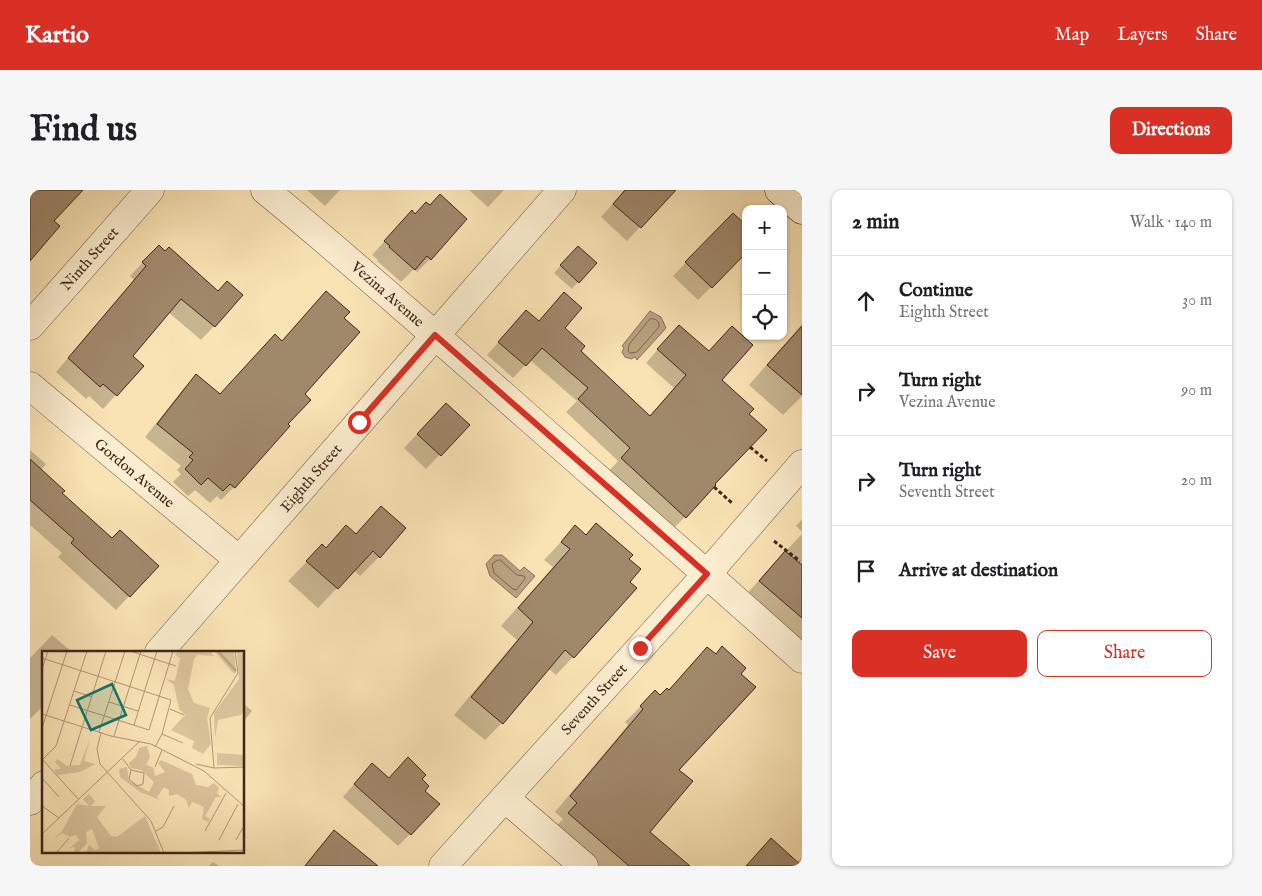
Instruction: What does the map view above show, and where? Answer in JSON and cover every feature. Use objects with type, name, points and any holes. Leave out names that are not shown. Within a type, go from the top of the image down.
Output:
[{"type":"street","name":"Ninth Street","points":[[30,326],[150,190]]},
{"type":"street","name":"Vezina Avenue","points":[[265,190],[435,335],[802,659]]},
{"type":"street","name":"Eighth Street","points":[[160,651],[562,190]]},
{"type":"street","points":[[779,190],[802,210]]},
{"type":"street","name":"Gordon Avenue","points":[[30,386],[239,560]]},
{"type":"street","name":"Seventh Street","points":[[444,866],[707,574],[802,464]]},
{"type":"street","points":[[30,801],[42,787]]},
{"type":"street","points":[[505,798],[584,866]]},
{"type":"path","points":[[750,447],[768,462]]},
{"type":"path","points":[[714,487],[733,503]]},
{"type":"path","points":[[774,541],[800,561]]},
{"type":"water","points":[[650,311],[661,317],[666,328],[637,360],[635,357],[631,359],[625,357],[622,352],[624,348],[622,346]]},
{"type":"water","points":[[494,555],[502,555],[520,571],[524,567],[535,576],[516,598],[490,576],[486,564]]},
{"type":"building","points":[[30,190],[83,190],[54,221],[60,226],[30,261]]},
{"type":"building","points":[[625,190],[676,190],[641,228],[613,204]]},
{"type":"building","points":[[440,194],[467,219],[431,260],[427,256],[415,270],[384,241],[412,210],[415,214],[426,202],[430,205]]},
{"type":"building","points":[[733,213],[742,221],[742,257],[712,288],[685,262]]},
{"type":"building","points":[[159,245],[165,251],[169,247],[218,291],[227,281],[243,295],[215,327],[181,299],[133,356],[144,366],[117,396],[103,384],[100,387],[68,358],[146,266],[142,262]]},
{"type":"building","points":[[578,246],[597,263],[579,283],[560,265]]},
{"type":"building","points":[[326,291],[350,312],[344,318],[360,332],[305,394],[311,400],[288,424],[290,426],[235,488],[230,484],[223,491],[208,478],[201,485],[185,469],[193,460],[189,457],[193,453],[157,424],[196,374],[220,394],[275,334],[282,341]]},
{"type":"building","points":[[564,292],[582,308],[565,328],[585,346],[581,351],[650,416],[686,375],[657,349],[679,325],[709,351],[732,326],[742,335],[742,340],[747,340],[753,345],[722,380],[754,409],[749,414],[767,430],[715,484],[686,518],[621,458],[630,448],[578,399],[588,388],[542,348],[526,366],[498,342],[526,310],[539,321]]},
{"type":"building","points":[[802,326],[802,395],[767,365]]},
{"type":"building","points":[[446,403],[470,425],[441,456],[417,434]]},
{"type":"building","points":[[30,459],[65,491],[62,493],[112,538],[120,530],[159,566],[130,597],[71,543],[74,539],[30,500]]},
{"type":"building","points":[[381,506],[406,528],[380,558],[373,551],[338,589],[306,561],[322,544],[326,548],[346,525],[356,534]]},
{"type":"building","points":[[596,523],[633,555],[629,559],[641,569],[630,582],[637,588],[574,658],[565,650],[503,724],[471,697],[533,622],[518,608],[570,549],[561,542],[575,525],[586,535]]},
{"type":"building","points":[[785,551],[802,565],[802,618],[759,581]]},
{"type":"building","points":[[722,646],[746,668],[741,674],[756,687],[679,770],[693,781],[650,832],[690,866],[629,866],[568,813],[577,803],[570,796],[643,709],[640,706],[655,690],[660,695],[667,688],[669,690],[707,647],[716,654]]},
{"type":"building","points":[[408,757],[426,775],[422,779],[429,786],[425,791],[440,804],[411,835],[354,784],[372,763],[389,778]]},
{"type":"building","points":[[334,830],[378,866],[305,866]]},
{"type":"building","points":[[771,838],[802,866],[746,866]]},
{"type":"route","points":[[359,422],[435,335],[707,574],[640,648]]}]
